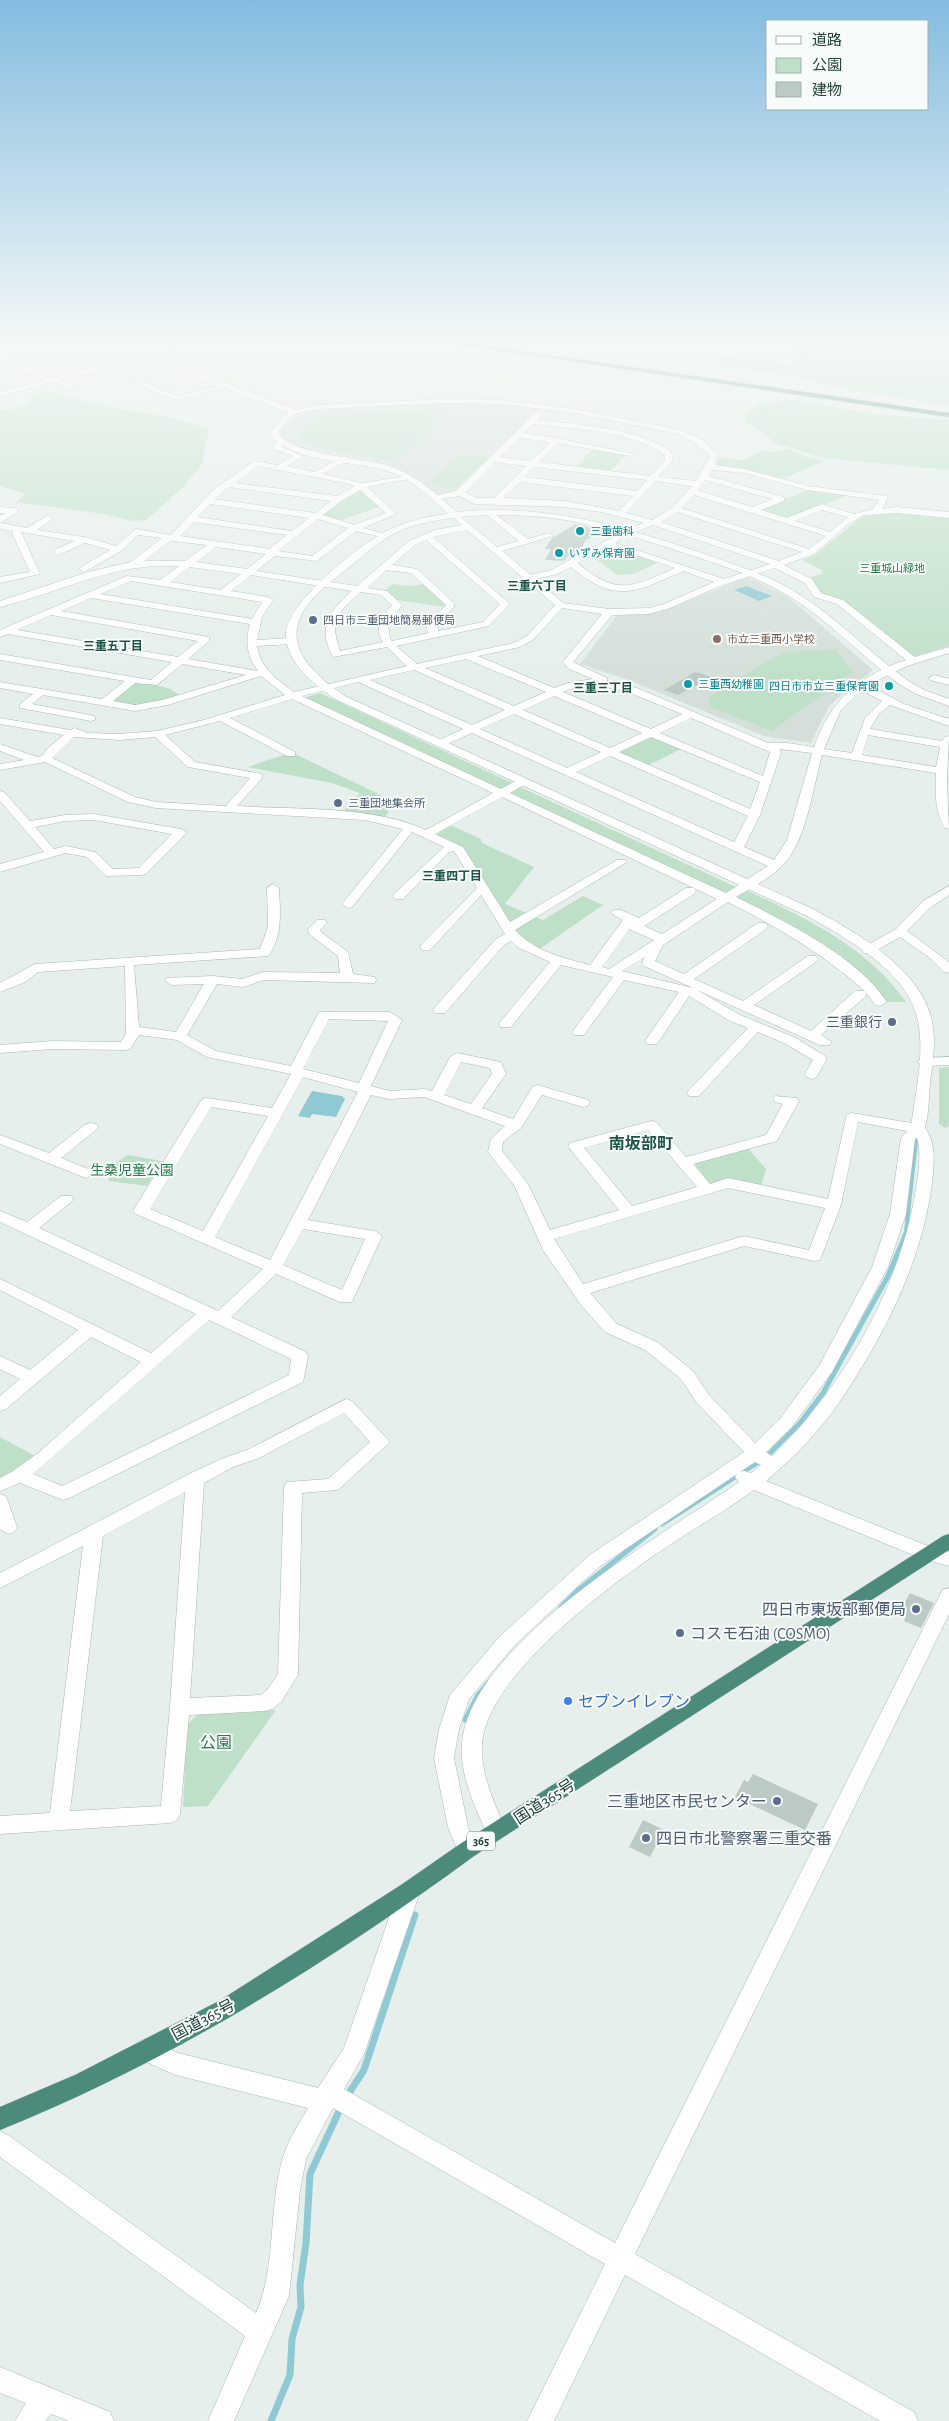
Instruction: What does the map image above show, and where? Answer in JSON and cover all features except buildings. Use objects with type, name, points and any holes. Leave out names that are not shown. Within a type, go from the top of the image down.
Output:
[{"type":"highway","name":"国道365号","points":[[0,2119],[83,2083],[228,2008],[408,1892],[496,1832],[939,1556],[949,1541]]},
{"type":"street","points":[[280,467],[300,456],[295,454]]},
{"type":"street","points":[[323,454],[381,466],[409,478],[560,605],[609,612],[655,610],[724,582],[811,552],[854,516],[877,510],[949,515]]},
{"type":"street","points":[[461,493],[460,490],[498,454]]},
{"type":"street","points":[[497,500],[542,454]]},
{"type":"street","points":[[605,454],[621,464],[652,478],[699,481],[780,499],[753,510]]},
{"type":"street","points":[[493,459],[572,469],[621,464],[633,454]]},
{"type":"street","points":[[621,514],[669,460],[668,454]]},
{"type":"street","points":[[530,578],[549,574],[676,509],[711,467],[714,456],[712,454]]},
{"type":"street","points":[[316,474],[344,458]]},
{"type":"street","points":[[572,469],[578,461]]},
{"type":"street","points":[[57,584],[118,549],[136,532],[171,537],[214,544],[272,552],[314,559],[354,528],[392,514],[361,486],[348,480],[257,463],[227,484],[171,537],[133,564]]},
{"type":"street","points":[[711,467],[745,471],[807,488],[884,498],[877,510]]},
{"type":"street","points":[[197,612],[338,500],[361,486],[409,478]]},
{"type":"street","points":[[517,479],[639,494]]},
{"type":"street","points":[[227,484],[338,500]]},
{"type":"street","points":[[691,491],[832,535]]},
{"type":"street","points":[[434,498],[461,493],[475,501],[497,500],[565,504],[621,514],[651,522],[777,565],[809,581],[818,595]]},
{"type":"street","points":[[208,501],[316,516],[382,536]]},
{"type":"street","points":[[787,521],[822,507],[854,516]]},
{"type":"street","points":[[676,509],[811,552]]},
{"type":"street","points":[[0,510],[15,511],[0,520]]},
{"type":"street","points":[[491,514],[526,542]]},
{"type":"street","points":[[496,1832],[483,1801],[472,1746],[478,1716],[498,1681],[534,1643],[580,1601],[647,1551],[751,1482],[773,1465],[810,1430],[846,1380],[901,1274],[916,1231],[924,1189],[926,1140],[918,1128],[926,1028],[919,1000],[899,976],[868,950],[819,917],[341,698],[323,687],[301,664],[291,641],[293,623],[299,609],[324,584],[382,536],[413,524],[456,516],[491,514],[552,516],[590,521],[750,573],[799,599],[887,671],[920,692],[949,702]]},
{"type":"street","points":[[29,531],[48,518]]},
{"type":"street","points":[[191,518],[295,534]]},
{"type":"street","points":[[0,526],[85,540],[118,549]]},
{"type":"street","points":[[427,536],[505,604],[486,624],[336,655],[328,633],[333,616],[340,606],[408,545],[427,536],[468,526]]},
{"type":"street","points":[[0,580],[35,574],[16,533],[18,529]]},
{"type":"street","points":[[496,550],[548,536]]},
{"type":"street","points":[[58,552],[85,540]]},
{"type":"street","points":[[608,543],[724,582]]},
{"type":"street","points":[[162,583],[214,544]]},
{"type":"street","points":[[572,562],[599,584],[620,589],[643,585],[683,568]]},
{"type":"street","points":[[0,604],[28,596],[92,572],[133,564],[187,564],[384,593],[397,605],[386,617],[382,629],[389,645],[415,667],[754,814]]},
{"type":"street","points":[[383,567],[414,571],[451,604],[432,624],[432,629],[436,634]]},
{"type":"street","points":[[3,632],[130,578],[268,600],[262,607],[255,622],[251,643],[262,674]]},
{"type":"street","points":[[90,595],[255,622]]},
{"type":"street","points":[[799,599],[818,595],[840,602],[914,660]]},
{"type":"street","points":[[0,721],[72,734],[108,737],[156,734],[221,718],[323,687],[523,643],[530,638],[560,605]]},
{"type":"street","points":[[0,657],[152,683],[206,639],[50,612]]},
{"type":"street","points":[[609,612],[568,662],[573,667],[609,684]]},
{"type":"street","points":[[3,632],[262,674],[292,695],[785,926],[814,944],[857,978],[880,1002]]},
{"type":"street","points":[[251,643],[291,641]]},
{"type":"street","points":[[579,1032],[616,974],[663,939],[775,865],[791,844],[819,751],[836,711],[845,700],[862,686],[887,671],[914,660],[949,650]]},
{"type":"street","points":[[468,656],[766,781]]},
{"type":"street","points":[[0,685],[133,708],[155,706],[262,674]]},
{"type":"street","points":[[359,679],[775,865]]},
{"type":"street","points":[[0,766],[40,759],[91,718],[133,680]]},
{"type":"street","points":[[441,743],[554,692],[578,684],[609,684],[628,688],[770,746],[787,746],[942,771]]},
{"type":"street","points":[[862,686],[888,700],[949,722]]},
{"type":"street","points":[[41,692],[24,706],[91,718]]},
{"type":"street","points":[[856,757],[864,732],[877,708],[888,700]]},
{"type":"street","points":[[568,772],[691,714]]},
{"type":"street","points":[[221,718],[291,754]]},
{"type":"street","points":[[864,732],[946,742],[946,757],[942,771],[945,797],[943,814],[949,826]]},
{"type":"street","points":[[156,734],[192,765],[258,776],[229,809]]},
{"type":"street","points":[[737,848],[754,814],[776,753],[770,746]]},
{"type":"street","points":[[0,747],[40,759],[136,801],[156,805],[356,816],[410,827],[456,847],[510,932],[528,948],[558,962],[593,970],[686,984],[744,1006],[819,1039],[860,994]]},
{"type":"street","points":[[428,834],[523,781]]},
{"type":"street","points":[[0,794],[52,853]]},
{"type":"street","points":[[0,868],[66,849],[91,854],[110,873],[142,870],[181,832],[94,817],[66,818],[26,824]]},
{"type":"street","points":[[348,904],[410,827]]},
{"type":"street","points":[[398,896],[445,850],[456,847]]},
{"type":"street","points":[[440,1010],[510,932],[621,862]]},
{"type":"street","points":[[0,988],[20,979],[35,968],[264,953],[269,947],[270,934],[274,927],[273,888]]},
{"type":"street","points":[[426,947],[475,894],[484,889]]},
{"type":"street","points":[[868,950],[900,932],[927,904],[949,890]]},
{"type":"street","points":[[640,923],[690,891]]},
{"type":"street","points":[[617,913],[640,923],[663,939]]},
{"type":"street","points":[[321,923],[314,929],[315,934],[344,955],[347,977]]},
{"type":"street","points":[[593,970],[627,923],[663,939]]},
{"type":"street","points":[[652,1041],[686,984],[762,926]]},
{"type":"street","points":[[900,932],[947,963]]},
{"type":"street","points":[[663,939],[648,963],[756,1027],[765,1028],[820,1059],[811,1075]]},
{"type":"street","points":[[744,1006],[812,959]]},
{"type":"street","points":[[506,1024],[558,962]]},
{"type":"street","points":[[130,968],[133,1034]]},
{"type":"street","points":[[171,981],[213,980],[243,982],[263,976],[347,977],[370,980]]},
{"type":"street","points":[[180,1036],[213,980]]},
{"type":"street","points":[[0,1485],[19,1476],[44,1457],[153,1361],[273,1268],[282,1256],[364,1089],[395,1020],[390,1016],[324,1015],[276,1113],[206,1239]]},
{"type":"street","points":[[694,1093],[756,1027]]},
{"type":"street","points":[[0,1049],[52,1045],[124,1046],[135,1031],[180,1036],[212,1054],[389,1095],[426,1093],[516,1125]]},
{"type":"street","points":[[436,1097],[457,1057],[496,1065],[499,1074],[474,1110]]},
{"type":"street","points":[[924,1062],[949,1062]]},
{"type":"street","points":[[583,1103],[538,1088],[516,1125],[499,1137],[494,1148],[495,1152],[521,1184],[544,1237],[559,1263],[579,1291],[611,1328],[651,1346],[687,1374],[703,1399],[755,1453],[773,1465]]},
{"type":"street","points":[[684,1162],[772,1138],[792,1101],[780,1098]]},
{"type":"street","points":[[276,1113],[207,1102],[141,1211],[346,1298],[374,1236],[298,1223]]},
{"type":"street","points":[[579,1291],[744,1241],[815,1256],[834,1204],[852,1117],[918,1128]]},
{"type":"street","points":[[629,1212],[575,1146],[651,1125],[708,1190]]},
{"type":"street","points":[[51,1159],[92,1127]]},
{"type":"street","points":[[468,1850],[458,1827],[444,1758],[449,1729],[460,1695],[479,1670],[507,1641],[575,1577],[597,1559],[755,1453],[785,1424],[826,1368],[880,1267],[898,1214],[908,1138],[918,1128]]},
{"type":"street","points":[[0,1139],[86,1172]]},
{"type":"street","points":[[544,1237],[728,1183],[834,1204]]},
{"type":"street","points":[[28,1229],[66,1199]]},
{"type":"street","points":[[0,1216],[300,1356],[297,1378],[63,1492],[19,1476]]},
{"type":"street","points":[[0,1284],[153,1361]]},
{"type":"street","points":[[0,1405],[90,1329]]},
{"type":"street","points":[[0,1362],[32,1378]]},
{"type":"street","points":[[0,1581],[195,1479],[227,1463],[253,1454],[346,1405],[381,1442],[332,1485],[293,1487],[288,1675],[274,1696],[265,1703],[180,1707]]},
{"type":"street","points":[[733,1469],[751,1482],[939,1556]]},
{"type":"street","points":[[0,1825],[170,1814],[180,1707],[195,1479]]},
{"type":"street","points":[[0,1501],[8,1527]]},
{"type":"street","points":[[59,1821],[94,1532]]},
{"type":"street","points":[[597,1559],[617,1574]]},
{"type":"street","points":[[540,2421],[949,1595]]},
{"type":"street","points":[[221,2421],[276,2296],[288,2190],[295,2156],[353,2054],[408,1892]]},
{"type":"street","points":[[146,2050],[176,2064],[328,2096],[359,2109],[905,2421]]},
{"type":"street","points":[[0,2143],[260,2331]]},
{"type":"street","points":[[0,2380],[45,2400],[101,2421]]},
{"type":"street","points":[[28,2421],[45,2400]]},
{"type":"shaded area","points":[[332,454],[493,454],[453,493],[437,495],[405,471],[366,460]]},
{"type":"shaded area","name":"市立三重西小学校","points":[[747,577],[787,596],[873,670],[829,706],[811,743],[764,736],[629,680],[580,664],[617,615],[643,615],[668,609]]},
{"type":"green space","points":[[0,454],[204,454],[202,464],[182,488],[146,520],[133,521],[104,514],[16,502],[26,494],[0,486]]},
{"type":"green space","points":[[354,454],[401,454],[392,461]]},
{"type":"green space","points":[[462,454],[489,458],[453,489],[428,484]]},
{"type":"green space","points":[[588,454],[626,455],[610,471],[576,467]]},
{"type":"green space","points":[[755,454],[800,454],[825,461],[782,479],[717,465],[719,458],[744,460]]},
{"type":"green space","points":[[811,454],[949,454],[949,470],[824,458]]},
{"type":"green space","points":[[808,490],[847,495],[789,519],[760,511],[759,509]]},
{"type":"green space","points":[[358,491],[362,491],[379,507],[338,521],[323,515],[342,500]]},
{"type":"green space","name":"三重城山緑地","points":[[896,512],[949,516],[949,646],[915,656],[911,655],[844,602],[820,594],[808,578],[821,574],[822,570],[802,560],[815,555],[861,517]]},
{"type":"green space","points":[[608,546],[660,562],[633,574],[617,575],[591,555]]},
{"type":"green space","points":[[392,584],[410,586],[424,584],[447,605],[445,607],[396,600],[384,592]]},
{"type":"green space","points":[[835,649],[853,672],[772,731],[710,707],[709,697],[783,652]]},
{"type":"green space","points":[[139,682],[168,688],[182,696],[135,706],[111,701],[133,683]]},
{"type":"green space","points":[[320,693],[512,783],[504,788],[499,788],[304,698]]},
{"type":"green space","points":[[651,737],[683,748],[647,766],[620,754],[620,751]]},
{"type":"green space","points":[[295,754],[391,800],[388,813],[384,818],[342,813],[360,793],[332,783],[248,767],[283,755]]},
{"type":"green space","points":[[520,787],[736,887],[728,892],[723,892],[512,795],[511,792]]},
{"type":"green space","points":[[450,825],[481,839],[482,843],[534,867],[505,904],[543,920],[583,896],[603,905],[538,950],[515,931],[463,848],[436,835]]},
{"type":"green space","points":[[746,890],[812,923],[854,950],[891,983],[906,1002],[887,1002],[881,995],[738,899],[737,896]]},
{"type":"green space","points":[[949,1067],[949,1126],[945,1128],[939,1124],[939,1068]]},
{"type":"green space","points":[[747,1147],[766,1169],[761,1186],[710,1184],[694,1163]]},
{"type":"green space","name":"生桑児童公園","points":[[128,1155],[162,1161],[147,1186],[109,1181],[107,1168]]},
{"type":"green space","points":[[0,1437],[37,1457],[0,1480]]},
{"type":"green space","name":"公園","points":[[276,1710],[208,1806],[183,1807],[187,1725],[198,1714]]},
{"type":"water","points":[[746,586],[772,596],[759,601],[734,590]]},
{"type":"water","points":[[312,1091],[342,1096],[345,1099],[336,1117],[312,1114],[310,1118],[298,1116]]},
{"type":"waterway","points":[[896,1256],[906,1232],[916,1141]]},
{"type":"waterway","points":[[662,1524],[766,1457],[800,1423],[823,1393],[888,1276],[897,1255]]},
{"type":"waterway","points":[[561,1607],[577,1591],[655,1529]]},
{"type":"waterway","points":[[465,1720],[478,1695],[488,1683]]},
{"type":"waterway","points":[[347,2096],[364,2070],[415,1915]]},
{"type":"waterway","points":[[271,2421],[290,2375],[292,2339],[301,2307],[300,2285],[306,2243],[310,2174],[341,2107]]},
{"type":"place","name":"三重歯科","points":[[580,531]]},
{"type":"place","name":"いずみ保育園","points":[[559,553]]},
{"type":"place","name":"四日市三重団地簡易郵便局","points":[[313,620]]},
{"type":"place","name":"市立三重西小学校","points":[[717,639]]},
{"type":"place","name":"三重西幼稚園","points":[[688,684]]},
{"type":"place","name":"四日市市立三重保育園","points":[[889,686]]},
{"type":"place","name":"三重団地集会所","points":[[338,803]]},
{"type":"place","name":"三重銀行","points":[[892,1022]]},
{"type":"place","name":"四日市東坂部郵便局","points":[[916,1609]]},
{"type":"place","name":"コスモ石油 (COSMO)","points":[[680,1633]]},
{"type":"place","name":"セブンイレブン","points":[[568,1701]]},
{"type":"place","name":"三重地区市民センター","points":[[777,1801]]},
{"type":"place","name":"四日市北警察署三重交番","points":[[646,1838]]},
{"type":"district","name":"三重六丁目","points":[[537,586]]},
{"type":"district","name":"三重五丁目","points":[[113,646]]},
{"type":"district","name":"三重三丁目","points":[[603,688]]},
{"type":"district","name":"三重四丁目","points":[[452,876]]},
{"type":"district","name":"南坂部町","points":[[641,1143]]}]
